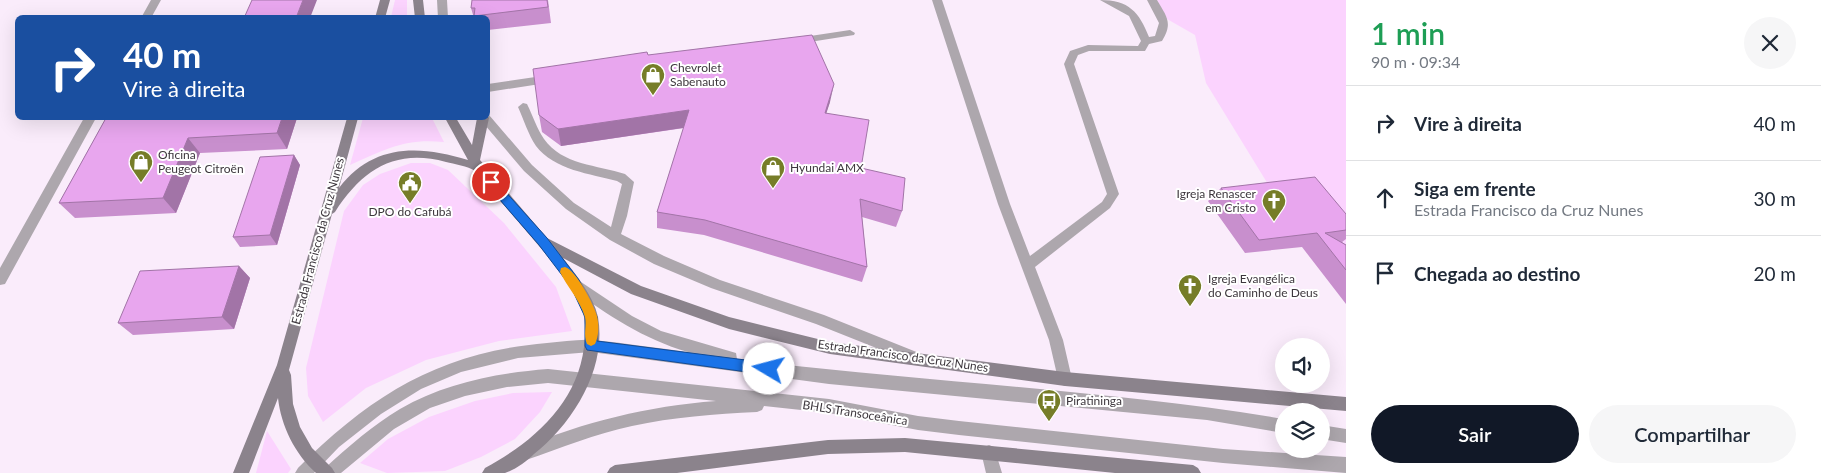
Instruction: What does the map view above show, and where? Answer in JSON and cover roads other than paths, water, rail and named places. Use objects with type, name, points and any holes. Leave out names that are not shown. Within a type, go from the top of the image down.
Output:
[{"type":"main road","points":[[381,15],[385,0]]},
{"type":"main road","points":[[418,0],[420,15]]},
{"type":"main road","name":"Estrada Francisco da Cruz Nunes","points":[[284,365],[351,120]]},
{"type":"main road","name":"Estrada Francisco da Cruz Nunes","points":[[452,120],[476,164],[543,242],[636,290],[729,323],[830,348],[918,358],[1065,379],[1346,404]]},
{"type":"main road","points":[[325,217],[355,178],[374,165],[396,156],[414,153],[439,155],[476,164],[484,120]]},
{"type":"main road","points":[[490,473],[523,454],[563,416],[585,379],[591,346],[591,317],[575,284],[543,242]]},
{"type":"main road","points":[[284,365],[283,396],[296,437],[313,461],[329,473]]},
{"type":"main road","points":[[241,473],[284,365]]},
{"type":"main road","points":[[615,473],[828,447],[905,445],[1193,473]]},
{"type":"street","points":[[148,15],[156,0]]},
{"type":"street","points":[[442,0],[443,15]]},
{"type":"street","points":[[937,0],[1004,204],[1056,340],[1065,379]]},
{"type":"street","points":[[1105,0],[1125,7],[1136,18],[1146,41]]},
{"type":"street","points":[[1028,265],[1106,205],[1113,194],[1069,64],[1074,53],[1088,48],[1141,49],[1146,41],[1158,39],[1164,30],[1165,22],[1152,0]]},
{"type":"street","points":[[782,44],[850,33]]},
{"type":"street","points":[[490,88],[556,78]]},
{"type":"street","points":[[523,107],[542,145],[554,156],[567,162],[621,177],[628,182],[621,216],[614,236]]},
{"type":"street","points":[[0,280],[89,120]]},
{"type":"street","points":[[486,120],[528,168],[570,206],[614,236],[659,260],[716,284],[819,319],[918,358]]},
{"type":"street","points":[[575,284],[621,316],[647,331],[685,345],[787,371]]},
{"type":"street","points":[[303,473],[313,461],[376,409],[416,384],[460,366],[518,352],[591,346],[787,371],[1206,413],[1275,424]]},
{"type":"street","name":"BHLS Transoceânica","points":[[329,473],[391,423],[424,405],[464,390],[511,378],[548,376],[829,406],[918,423],[968,429],[1223,456],[1346,465]]},
{"type":"street","points":[[523,454],[631,419],[691,408],[791,403]]},
{"type":"street","points":[[1330,433],[1346,436]]},
{"type":"street","points":[[988,452],[994,473]]},
{"type":"place","name":"Chevrolet Sabenauto","points":[[653,96]]},
{"type":"place","name":"Oficina Peugeot Citroën","points":[[141,183]]},
{"type":"place","name":"Hyundai AMX","points":[[773,189]]},
{"type":"place","name":"DPO do Cafubá","points":[[410,204]]},
{"type":"place","name":"Igreja Renascer em Cristo","points":[[1274,222]]},
{"type":"place","name":"Igreja Evangélica do Caminho de Deus","points":[[1190,307]]},
{"type":"place","name":"Piratininga","points":[[1049,422]]}]
